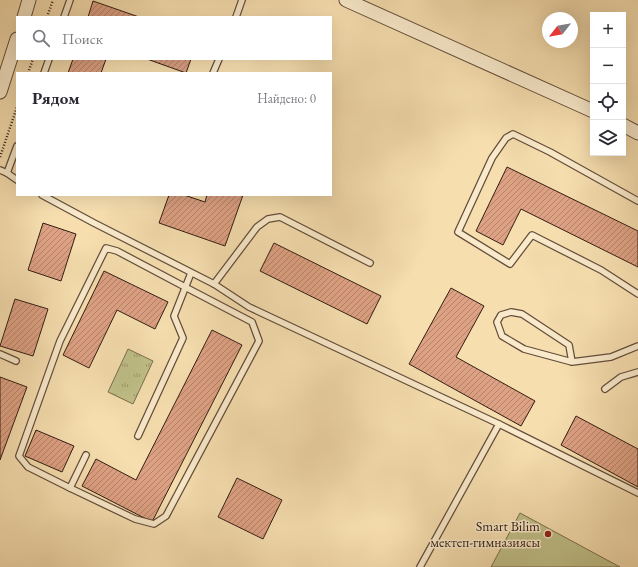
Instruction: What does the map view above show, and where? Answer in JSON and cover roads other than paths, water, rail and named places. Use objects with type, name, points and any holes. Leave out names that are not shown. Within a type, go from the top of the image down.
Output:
[{"type":"street","points":[[24,16],[29,0]]},
{"type":"street","points":[[346,0],[590,110]]},
{"type":"street","points":[[0,92],[16,42]]},
{"type":"street","points":[[626,127],[638,133]]},
{"type":"lane","points":[[64,16],[70,0]]},
{"type":"lane","points":[[236,16],[242,0]]},
{"type":"lane","points":[[44,72],[49,60]]},
{"type":"lane","points":[[213,72],[219,60]]},
{"type":"lane","points":[[638,201],[550,152],[513,134],[506,138],[492,158],[458,232],[510,264],[532,235],[601,270],[638,294]]},
{"type":"lane","points":[[7,173],[16,149]]},
{"type":"lane","points":[[0,170],[16,179]]},
{"type":"lane","points":[[44,196],[214,284],[248,307],[499,424],[638,493]]},
{"type":"lane","points":[[214,284],[257,227],[268,219],[280,216],[370,263]]},
{"type":"lane","points":[[106,248],[117,251],[185,287],[252,322],[259,340],[166,516],[154,524],[135,519],[70,488],[28,467],[18,456],[60,342],[106,248]]},
{"type":"lane","points":[[138,436],[184,338],[174,316],[191,273]]},
{"type":"lane","points":[[572,362],[569,345],[522,314],[511,312],[502,315],[497,322],[502,336],[524,349],[572,362],[611,357],[638,346]]},
{"type":"lane","points":[[0,354],[16,361]]},
{"type":"lane","points":[[605,389],[621,377],[638,372]]},
{"type":"lane","points":[[420,567],[499,424]]},
{"type":"lane","points":[[70,488],[86,455]]},
{"type":"place","name":"Smart Bilim мектеп-гимназиясы","points":[[548,534]]}]
